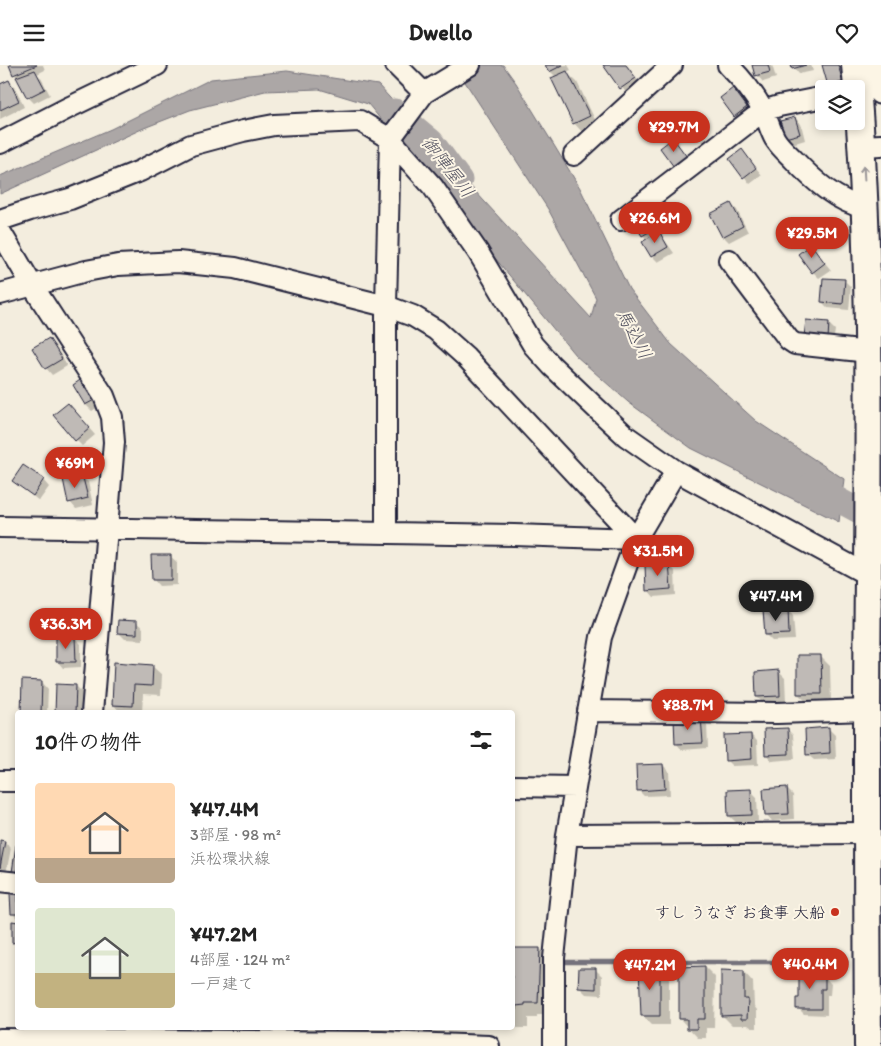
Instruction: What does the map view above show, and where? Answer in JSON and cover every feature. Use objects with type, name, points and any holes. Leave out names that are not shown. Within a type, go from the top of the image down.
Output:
[{"type":"main road","points":[[855,65],[872,82],[872,145],[865,208],[869,353],[868,1046]]},
{"type":"street","points":[[0,143],[157,65]]},
{"type":"street","points":[[396,65],[429,90]]},
{"type":"street","points":[[410,65],[429,90]]},
{"type":"street","points":[[386,533],[386,306],[390,139],[429,90],[470,65]]},
{"type":"street","points":[[574,155],[672,65]]},
{"type":"street","points":[[728,65],[748,85],[763,111],[777,142],[803,171],[830,193],[850,205],[865,208]]},
{"type":"street","points":[[621,220],[763,111],[815,99]]},
{"type":"street","points":[[0,220],[70,199],[140,171],[191,145],[242,131],[274,125],[360,121],[390,139],[433,187],[478,252],[533,345],[552,366],[608,419],[626,435],[676,471],[868,573]]},
{"type":"street","points":[[0,231],[32,285],[98,385],[110,411],[113,423],[114,442],[92,710]]},
{"type":"street","points":[[729,259],[789,340],[795,345],[869,353]]},
{"type":"street","points":[[0,294],[86,271],[118,265],[178,262],[234,268],[386,306],[413,316],[436,330],[466,357],[636,539]]},
{"type":"street","points":[[554,1046],[554,961],[567,835],[603,629],[636,539],[676,471]]},
{"type":"street","points":[[0,527],[636,539]]},
{"type":"street","points":[[588,711],[777,713],[867,710]]},
{"type":"street","points":[[0,781],[15,781]]},
{"type":"street","points":[[515,787],[575,787]]},
{"type":"street","points":[[567,835],[867,833]]},
{"type":"street","points":[[0,881],[15,883]]},
{"type":"street","points":[[0,1039],[68,1038],[383,1042],[489,1046]]},
{"type":"water","points":[[454,65],[503,65],[580,188],[629,289],[671,344],[756,421],[844,479],[839,522],[691,448],[628,402],[575,355],[368,104],[319,89],[265,91],[190,110],[144,128],[0,194],[0,176],[111,129],[211,79],[287,71],[378,85],[591,318],[596,298],[548,209]]},
{"type":"building","points":[[9,65],[37,65],[13,75]]},
{"type":"building","points":[[545,65],[563,65],[549,72]]},
{"type":"building","points":[[603,65],[626,65],[636,78],[620,89]]},
{"type":"building","points":[[752,65],[768,65],[770,72],[755,76]]},
{"type":"building","points":[[791,65],[806,65],[792,69]]},
{"type":"building","points":[[822,65],[838,65],[842,80],[826,80]]},
{"type":"building","points":[[35,70],[45,89],[27,98],[16,77]]},
{"type":"building","points":[[567,71],[590,116],[573,124],[551,78]]},
{"type":"building","points":[[9,80],[19,101],[0,110],[0,84]]},
{"type":"building","points":[[733,88],[747,107],[734,117],[720,98]]},
{"type":"building","points":[[795,117],[800,134],[785,138],[780,121]]},
{"type":"building","points":[[673,138],[687,157],[674,167],[660,148]]},
{"type":"building","points":[[742,149],[756,168],[743,178],[729,159]]},
{"type":"building","points":[[731,203],[743,226],[722,237],[710,214]]},
{"type":"building","points":[[650,210],[659,226],[642,236],[633,221]]},
{"type":"building","points":[[659,231],[668,247],[651,257],[642,242]]},
{"type":"building","points":[[811,244],[825,263],[812,273],[798,254]]},
{"type":"building","points":[[823,278],[845,279],[843,304],[821,302]]},
{"type":"building","points":[[806,320],[829,322],[828,339],[804,337]]},
{"type":"building","points":[[49,338],[62,359],[45,369],[32,348]]},
{"type":"building","points":[[83,378],[96,399],[85,405],[73,385]]},
{"type":"building","points":[[68,403],[90,428],[75,441],[53,415]]},
{"type":"building","points":[[23,465],[44,479],[33,496],[12,481]]},
{"type":"building","points":[[82,474],[88,498],[68,503],[63,479]]},
{"type":"building","points":[[151,555],[171,555],[171,580],[152,580]]},
{"type":"building","points":[[669,563],[671,589],[646,591],[645,565]]},
{"type":"building","points":[[788,608],[789,634],[765,635],[763,610]]},
{"type":"building","points":[[118,620],[137,621],[137,634],[117,633]]},
{"type":"building","points":[[56,637],[75,637],[76,662],[56,662]]},
{"type":"building","points":[[797,655],[821,655],[822,694],[797,694]]},
{"type":"building","points":[[114,662],[153,665],[152,686],[134,685],[133,706],[112,705]]},
{"type":"building","points":[[779,670],[780,696],[756,697],[755,672]]},
{"type":"building","points":[[22,680],[42,681],[41,710],[21,710]]},
{"type":"building","points":[[56,684],[76,685],[75,710],[55,710]]},
{"type":"building","points":[[701,717],[703,743],[675,744],[674,719]]},
{"type":"building","points":[[829,727],[830,753],[806,755],[805,729]]},
{"type":"building","points":[[788,728],[789,754],[765,755],[764,729]]},
{"type":"building","points":[[751,734],[752,759],[725,761],[724,735]]},
{"type":"building","points":[[663,764],[665,789],[637,791],[636,765]]},
{"type":"building","points":[[787,787],[789,814],[765,815],[763,789]]},
{"type":"building","points":[[751,789],[752,815],[728,816],[727,790]]},
{"type":"building","points":[[0,840],[5,841],[0,868]]},
{"type":"building","points":[[15,852],[15,872],[12,872]]},
{"type":"building","points":[[10,893],[15,893],[15,914],[11,914]]},
{"type":"building","points":[[12,921],[15,922],[15,942],[12,943]]},
{"type":"building","points":[[515,948],[540,948],[538,1003],[525,1003],[525,1005],[516,1006],[516,1015]]},
{"type":"building","points":[[705,966],[705,1019],[697,1019],[697,1029],[687,1029],[687,1019],[679,1019],[679,967]]},
{"type":"building","points":[[639,967],[660,968],[660,1016],[641,1016]]},
{"type":"building","points":[[579,968],[596,968],[596,989],[578,988]]},
{"type":"building","points":[[721,970],[744,971],[744,999],[748,999],[747,1019],[741,1019],[741,1015],[721,1016]]},
{"type":"building","points":[[799,971],[821,972],[821,977],[825,977],[825,989],[821,989],[821,1009],[796,1009],[796,998],[799,998]]},
{"type":"waterway","name":"御陣屋川","points":[[395,111],[431,141],[460,180]]},
{"type":"waterway","name":"馬込川","points":[[811,485],[881,523]]},
{"type":"waterway","points":[[560,962],[846,962]]},
{"type":"place","name":"すし うなぎ お食事 大船","points":[[835,912]]}]
